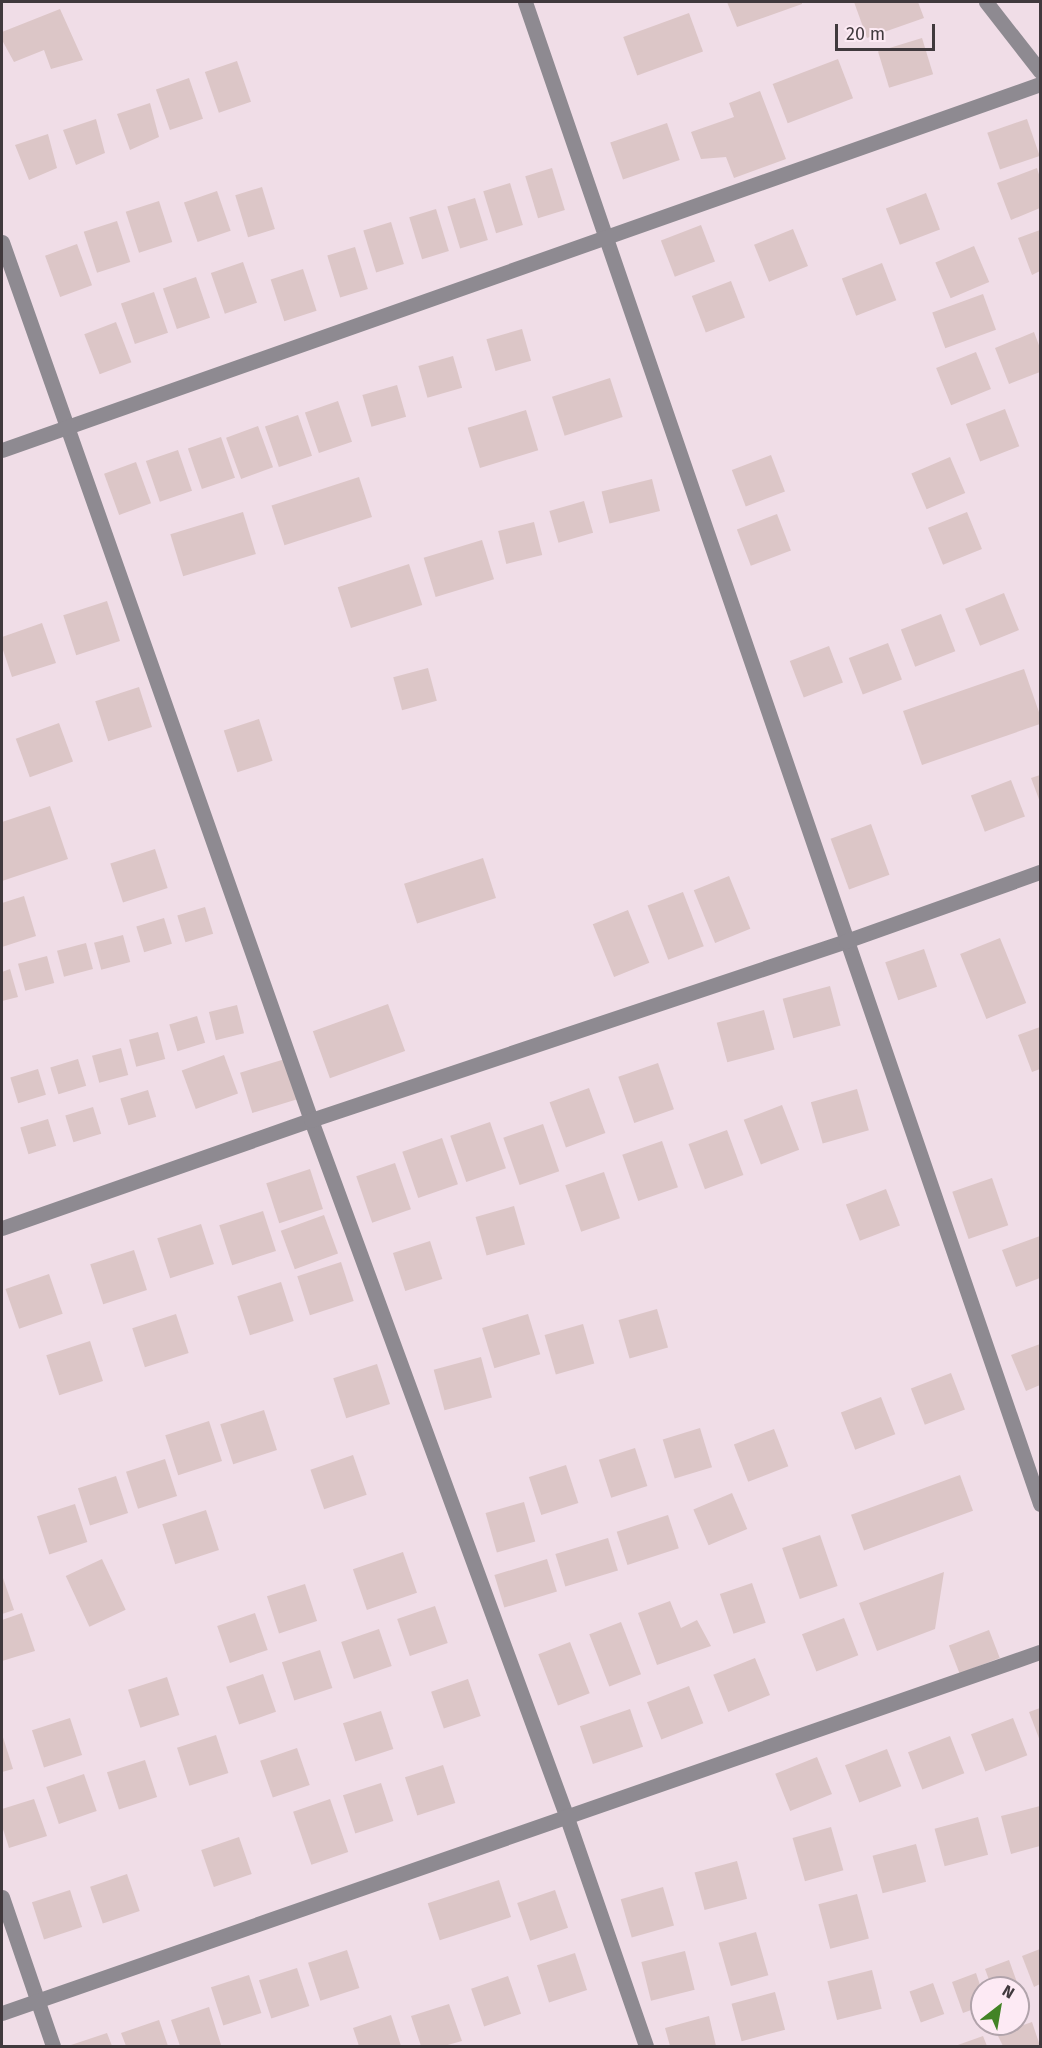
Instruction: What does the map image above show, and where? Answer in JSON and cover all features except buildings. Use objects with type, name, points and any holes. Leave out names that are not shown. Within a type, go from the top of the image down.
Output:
[{"type":"street","points":[[525,2],[1041,1504]]},
{"type":"street","points":[[986,2],[1041,71]]},
{"type":"street","points":[[2,450],[1041,84]]},
{"type":"street","points":[[2,242],[65,428],[311,1120],[566,1815],[646,2046]]},
{"type":"street","points":[[2,1228],[311,1120],[846,941],[1041,872]]},
{"type":"street","points":[[2,2013],[566,1815],[1041,1652]]},
{"type":"street","points":[[2,1897],[53,2046]]}]
